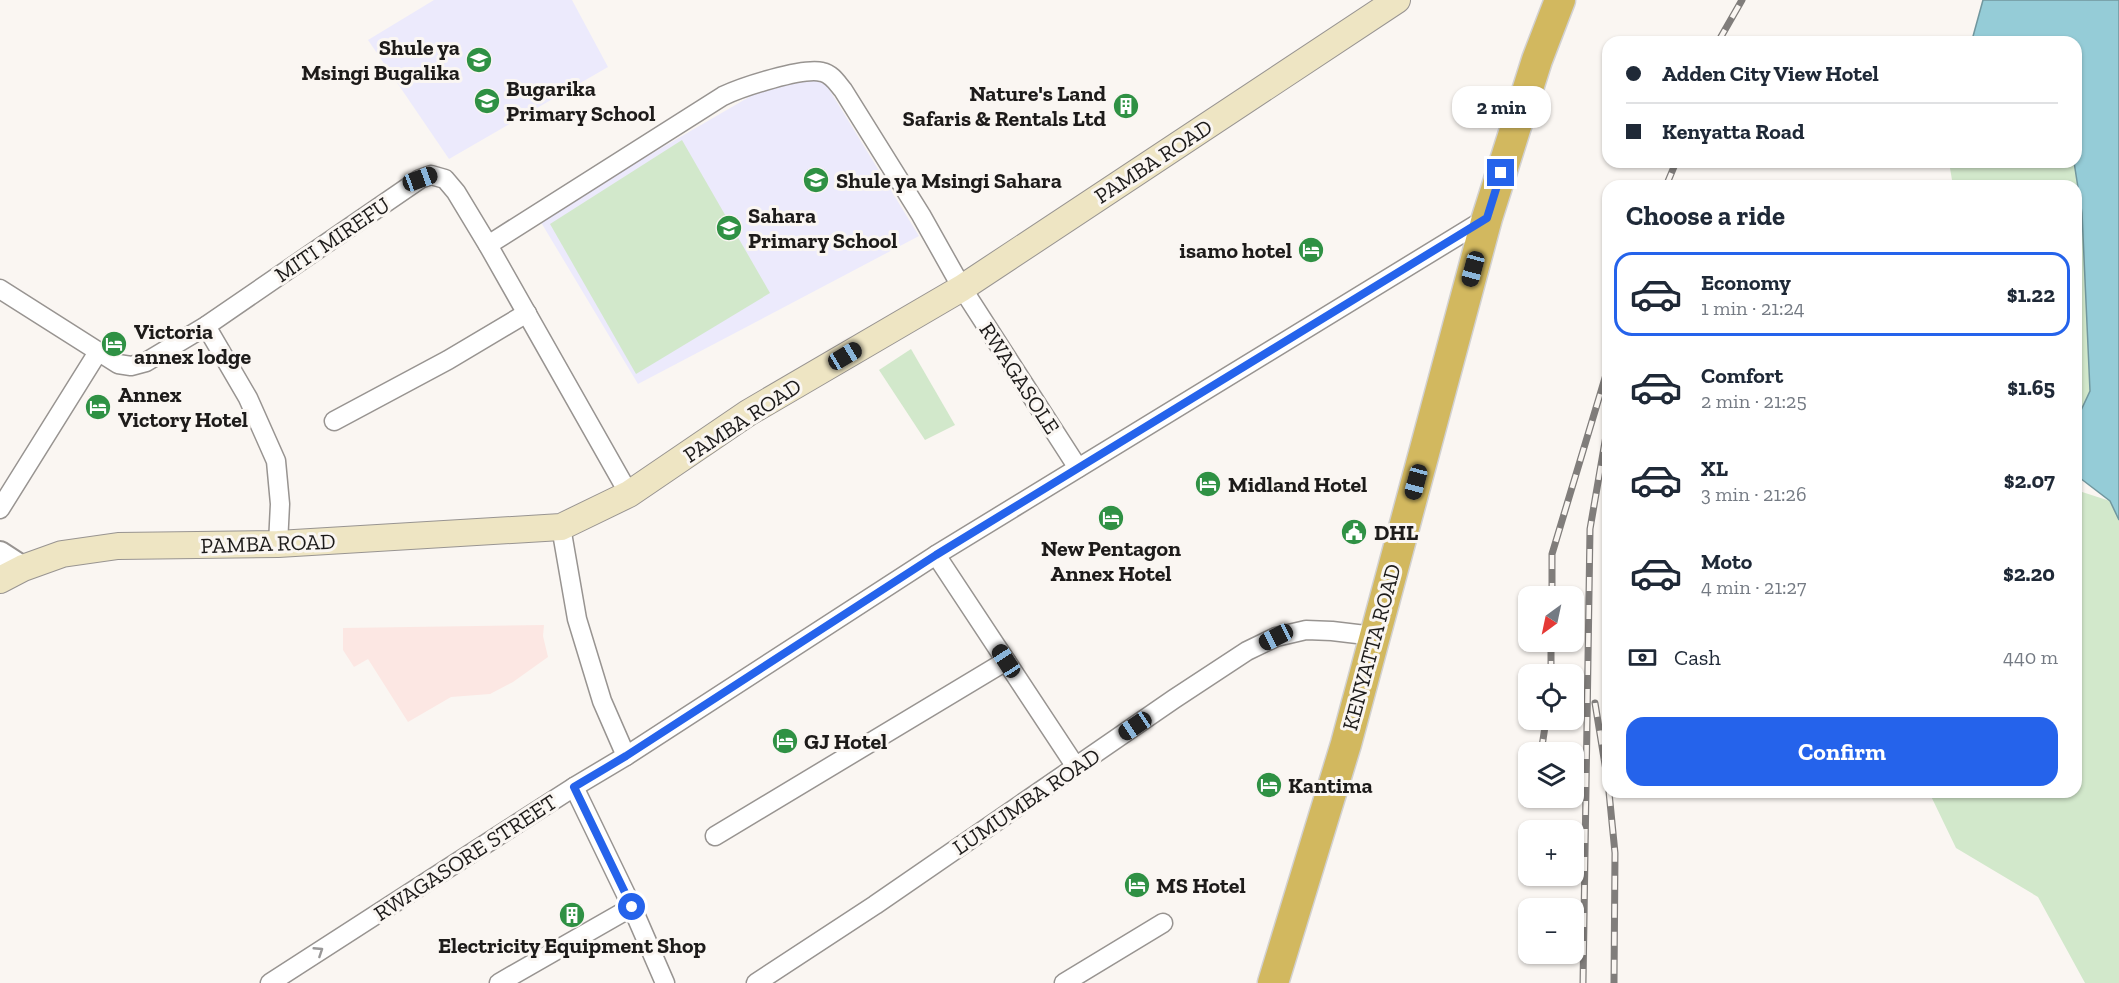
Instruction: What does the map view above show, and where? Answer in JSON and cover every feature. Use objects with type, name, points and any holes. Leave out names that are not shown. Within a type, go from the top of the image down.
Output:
[{"type":"highway","name":"KENYATTA ROAD","points":[[1273,983],[1346,744],[1487,218],[1537,60],[1560,0]]},
{"type":"main road","name":"PAMBA ROAD","points":[[0,580],[23,568],[62,554],[118,546],[278,544],[561,527],[629,494],[748,413],[962,288],[1397,0]]},
{"type":"street","name":"RWAGASOLE","points":[[488,245],[723,96],[752,84],[820,71],[829,74],[843,90],[921,215],[962,288],[1078,468]]},
{"type":"street","name":"MITI MIREFU","points":[[0,289],[98,352],[118,363],[131,366],[146,362],[206,326],[420,179],[431,175],[445,179],[456,192],[488,245],[629,494]]},
{"type":"street","name":"RWAGASORE STREET","points":[[270,983],[936,555],[1487,218]]},
{"type":"street","points":[[334,421],[448,360],[527,313]]},
{"type":"street","points":[[206,326],[248,398],[276,461],[280,504],[278,544]]},
{"type":"street","points":[[0,509],[98,352]]},
{"type":"street","points":[[561,527],[577,619],[602,701],[626,756]]},
{"type":"street","points":[[0,553],[23,568]]},
{"type":"street","points":[[936,555],[1076,767]]},
{"type":"street","name":"LUMUMBA ROAD","points":[[756,983],[866,911],[1247,651],[1276,637],[1306,630],[1374,636]]},
{"type":"street","points":[[715,836],[1006,661]]},
{"type":"street","points":[[574,787],[632,907],[664,983]]},
{"type":"street","points":[[499,983],[632,907]]},
{"type":"street","points":[[1064,983],[1163,923]]},
{"type":"shaded area","points":[[434,0],[572,0],[608,67],[449,159],[368,40]]},
{"type":"shaded area","name":"Sahara Primary School","points":[[821,76],[919,236],[638,384],[539,219],[756,93]]},
{"type":"shaded area","points":[[544,625],[543,636],[548,657],[513,682],[490,694],[451,697],[408,722],[368,659],[354,667],[343,650],[343,628]]},
{"type":"green space","points":[[682,140],[770,293],[636,374],[550,224]]},
{"type":"green space","points":[[1950,168],[2075,168],[2077,180],[1952,180]]},
{"type":"green space","points":[[2082,213],[2090,391],[2082,408]]},
{"type":"green space","points":[[911,349],[955,425],[925,440],[879,370]]},
{"type":"green space","points":[[2082,492],[2110,501],[2119,520],[2119,983],[2085,983],[2038,897],[1956,848],[1932,798],[2082,798]]},
{"type":"water","points":[[1983,0],[2119,0],[2119,520],[2110,501],[2082,480],[2082,408],[2090,391],[2082,180],[2077,180],[2075,168],[2082,168],[2082,36],[1973,36]]},
{"type":"railway","points":[[1721,36],[1742,0]]},
{"type":"railway","points":[[1668,180],[1674,168]]},
{"type":"railway","points":[[1552,586],[1552,554],[1602,388]]},
{"type":"railway","points":[[1583,983],[1590,529],[1602,459]]},
{"type":"railway","points":[[1551,652],[1551,664]]},
{"type":"railway","points":[[1595,703],[1602,746]]},
{"type":"railway","points":[[1543,742],[1544,730]]},
{"type":"railway","points":[[1610,798],[1615,853],[1614,983]]},
{"type":"place","name":"Shule ya Msingi Bugalika","points":[[479,60]]},
{"type":"place","name":"Bugarika Primary School","points":[[487,101]]},
{"type":"place","name":"Nature's Land Safaris & Rentals Ltd","points":[[1126,106]]},
{"type":"place","name":"Shule ya Msingi Sahara","points":[[816,180]]},
{"type":"place","name":"Sahara Primary School","points":[[729,228]]},
{"type":"place","name":"isamo hotel","points":[[1311,250]]},
{"type":"place","name":"Victoria annex lodge","points":[[114,344]]},
{"type":"place","name":"Annex Victory Hotel","points":[[98,407]]},
{"type":"place","name":"Midland Hotel","points":[[1208,484]]},
{"type":"place","name":"New Pentagon Annex Hotel","points":[[1111,518]]},
{"type":"place","name":"DHL","points":[[1354,532]]},
{"type":"place","name":"GJ Hotel","points":[[785,741]]},
{"type":"place","name":"Kantima","points":[[1269,785]]},
{"type":"place","name":"MS Hotel","points":[[1137,885]]},
{"type":"place","name":"Electricity Equipment Shop","points":[[572,915]]},
{"type":"route","points":[[632,907],[574,787],[626,756],[936,555],[1487,218],[1501,173]]}]
